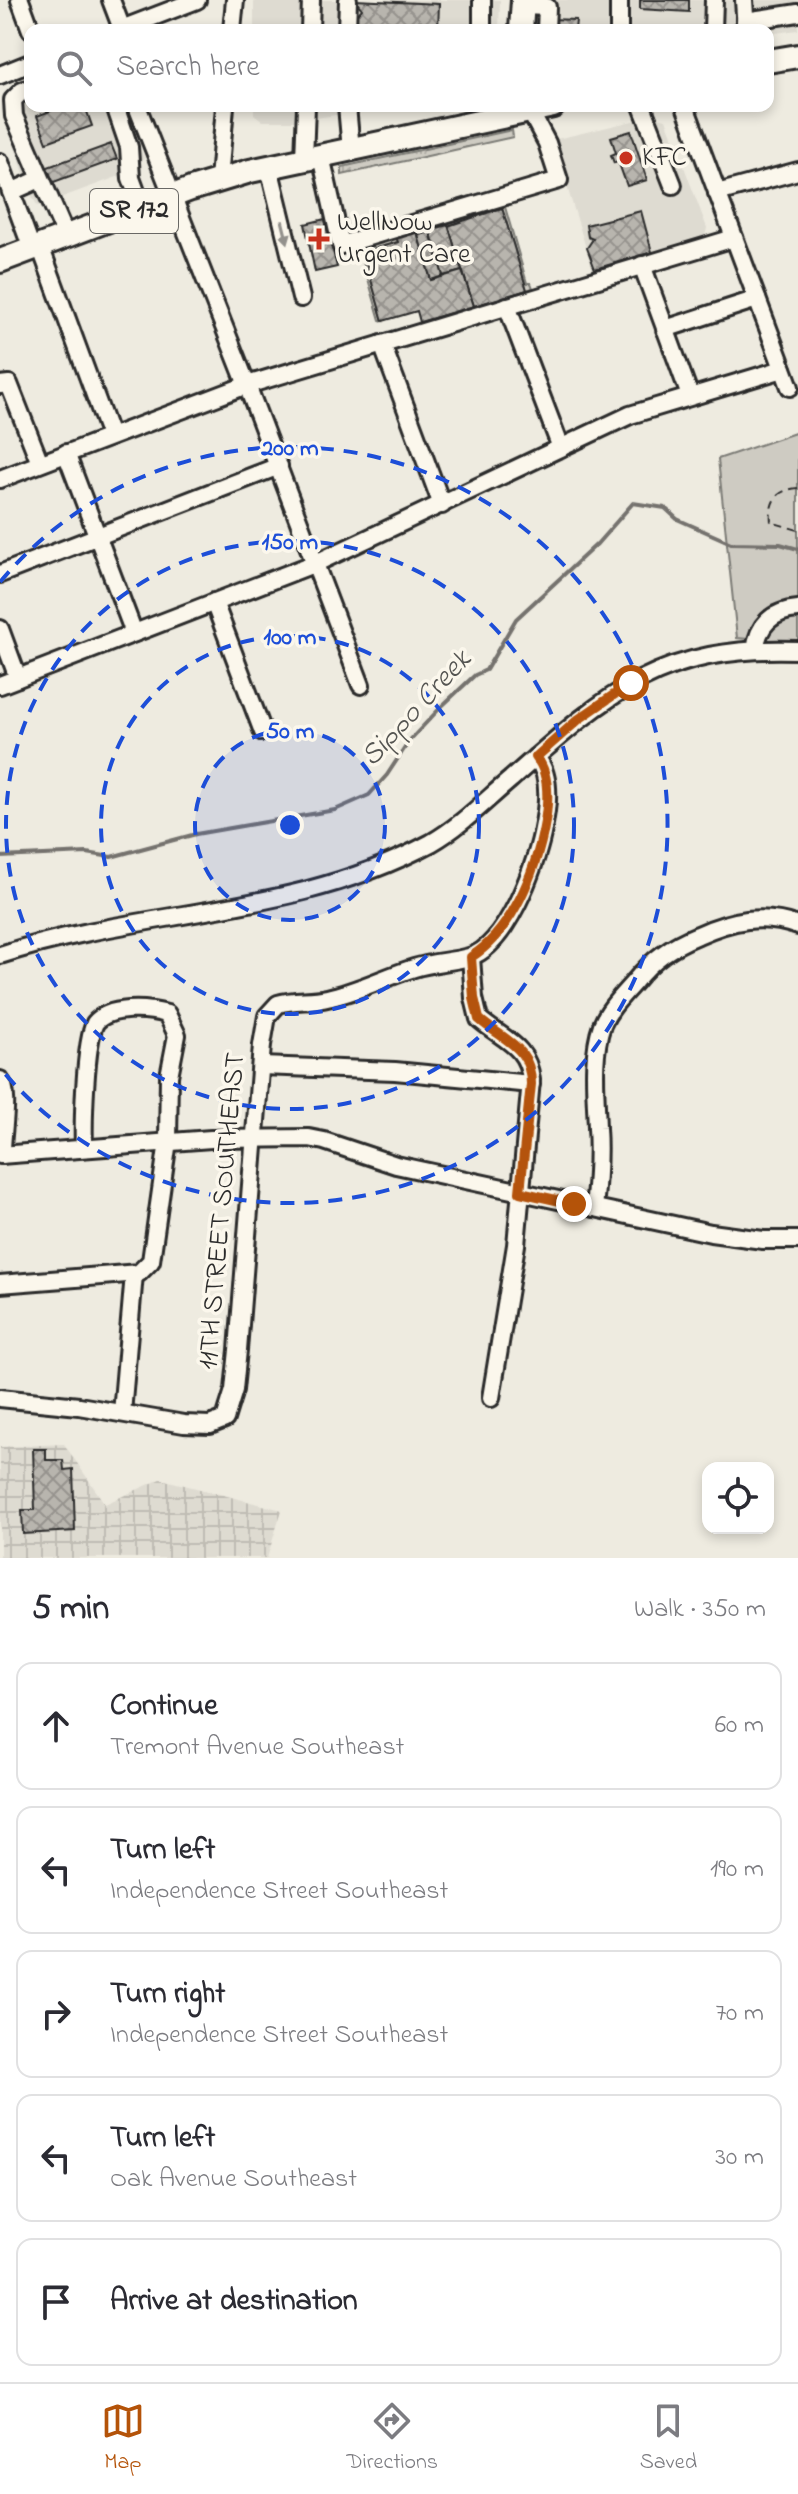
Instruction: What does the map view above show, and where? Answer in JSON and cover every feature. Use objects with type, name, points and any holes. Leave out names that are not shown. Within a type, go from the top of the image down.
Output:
[{"type":"main road","points":[[521,24],[523,3]]},
{"type":"main road","points":[[774,60],[798,56]]},
{"type":"main road","name":"SR 172","points":[[0,261],[219,180],[516,112]]},
{"type":"street","points":[[20,0],[29,24]]},
{"type":"street","points":[[111,0],[118,24]]},
{"type":"street","points":[[133,24],[197,0]]},
{"type":"street","points":[[233,24],[235,0]]},
{"type":"street","points":[[310,24],[311,0]]},
{"type":"street","points":[[347,24],[348,0]]},
{"type":"street","points":[[482,0],[482,24]]},
{"type":"street","points":[[619,0],[619,24]]},
{"type":"street","points":[[713,24],[714,0]]},
{"type":"street","points":[[744,0],[745,24]]},
{"type":"street","points":[[523,3],[547,7],[546,24]]},
{"type":"street","points":[[753,24],[798,13]]},
{"type":"street","points":[[0,75],[24,65]]},
{"type":"street","points":[[24,90],[13,100],[14,116],[66,236]]},
{"type":"street","points":[[117,112],[129,147],[131,178],[142,208]]},
{"type":"street","points":[[139,112],[279,466],[361,685]]},
{"type":"street","points":[[219,180],[225,112]]},
{"type":"street","points":[[307,112],[312,158],[332,207],[341,245],[559,180],[547,143],[531,112]]},
{"type":"street","points":[[348,112],[351,150]]},
{"type":"street","points":[[644,112],[673,185]]},
{"type":"street","points":[[687,112],[790,387]]},
{"type":"street","points":[[129,147],[149,137]]},
{"type":"street","points":[[0,162],[110,436]]},
{"type":"street","points":[[269,167],[301,298]]},
{"type":"street","points":[[717,193],[798,171]]},
{"type":"street","points":[[11,192],[40,179]]},
{"type":"street","points":[[0,479],[247,385],[734,238]]},
{"type":"street","points":[[642,265],[690,396]]},
{"type":"street","points":[[665,329],[757,299]]},
{"type":"street","points":[[507,306],[561,448]]},
{"type":"street","points":[[382,344],[442,505]]},
{"type":"street","points":[[0,685],[316,563],[630,415],[783,369]]},
{"type":"street","points":[[0,385],[9,384],[40,463]]},
{"type":"street","points":[[66,453],[134,633]]},
{"type":"street","points":[[0,574],[279,466]]},
{"type":"street","points":[[214,602],[263,732]]},
{"type":"street","points":[[755,650],[763,624],[773,615],[798,609]]},
{"type":"street","points":[[0,629],[18,678]]},
{"type":"street","points":[[0,955],[129,925],[235,908],[348,879],[443,836],[599,704],[656,670],[713,654],[798,650]]},
{"type":"street","points":[[491,1398],[514,1260],[531,1084],[530,1067],[521,1050],[479,1019],[471,957],[481,951],[508,919],[532,871],[546,816],[547,794],[545,773],[536,757]]},
{"type":"street","points":[[594,1208],[598,1165],[597,1047],[610,1010],[654,959],[697,935],[750,919],[773,918],[798,926]]},
{"type":"street","name":"11TH STREET SOUTHEAST","points":[[122,1413],[201,1426],[225,1419],[234,1390],[261,1066],[265,1026],[272,1008],[287,1001],[329,998],[415,967],[471,957]]},
{"type":"street","points":[[0,1284],[134,1274],[151,1261],[168,1141],[168,1085],[177,1035],[167,1014],[145,1010],[108,1014],[99,1018],[91,1030],[84,1148]]},
{"type":"street","points":[[261,1066],[395,1071],[531,1084]]},
{"type":"street","points":[[0,1080],[4,1082],[6,1104],[1,1155],[256,1137],[324,1141],[396,1165],[711,1233],[763,1240],[798,1240]]},
{"type":"street","points":[[0,1398],[37,1400],[122,1413],[134,1274]]},
{"type":"path","points":[[798,488],[788,489],[777,496],[770,507],[771,522],[798,530]]},
{"type":"shaded area","points":[[254,0],[500,0],[499,24],[254,24]]},
{"type":"shaded area","points":[[544,0],[798,0],[798,30],[774,33],[774,24],[542,24]]},
{"type":"shaded area","points":[[24,86],[24,112],[126,112],[144,158],[136,170],[38,206],[32,197],[2,109],[6,101]]},
{"type":"shaded area","points":[[355,112],[296,121],[263,121],[254,114]]},
{"type":"shaded area","points":[[654,116],[666,119],[707,228],[705,236],[593,271],[554,144],[557,139]]},
{"type":"shaded area","points":[[64,1444],[105,1504],[161,1479],[282,1510],[267,1558],[0,1558],[0,1447]]},
{"type":"green space","points":[[512,130],[513,137],[342,175],[342,167]]},
{"type":"green space","points":[[505,207],[527,283],[531,283],[533,288],[527,290],[502,208]]},
{"type":"green space","points":[[496,208],[473,218],[418,235],[417,231]]},
{"type":"green space","points":[[396,237],[398,242],[363,252],[383,321],[380,320],[359,248]]},
{"type":"green space","points":[[798,432],[798,643],[737,638],[718,459]]},
{"type":"building","points":[[355,0],[439,4],[438,24],[355,24],[355,17],[362,9]]},
{"type":"building","points":[[640,0],[689,0],[689,12],[640,9]]},
{"type":"building","points":[[551,19],[576,20],[576,24],[551,24]]},
{"type":"building","points":[[47,112],[87,112],[92,126],[47,142],[37,116]]},
{"type":"building","name":"KFC","points":[[631,131],[647,180],[627,186],[618,161],[614,163],[611,155],[616,153],[611,137]]},
{"type":"building","points":[[111,144],[117,159],[51,183],[45,168]]},
{"type":"building","points":[[502,208],[527,290],[474,306],[448,226]]},
{"type":"building","points":[[641,211],[652,252],[595,269],[587,248],[593,239],[588,237],[586,225]]},
{"type":"building","name":"WellNow Urgent Care","points":[[325,219],[337,267],[315,272],[305,224]]},
{"type":"building","points":[[448,225],[462,271],[443,276],[430,230]]},
{"type":"building","points":[[417,231],[431,280],[462,271],[474,306],[420,322],[417,311],[383,321],[363,252],[398,242],[396,237]]},
{"type":"building","points":[[430,232],[443,276],[431,280],[418,235]]},
{"type":"building","points":[[33,1449],[46,1449],[46,1460],[63,1460],[64,1470],[73,1469],[75,1531],[23,1534],[22,1510],[35,1510]]},
{"type":"waterway","name":"Sippo Creek","points":[[0,857],[87,853],[111,857],[196,834],[335,810],[369,795],[387,775],[410,740],[475,675],[486,670],[516,619],[597,544],[633,503],[665,508],[677,519],[731,543],[780,544],[798,549]]},
{"type":"place","name":"KFC","points":[[626,158]]},
{"type":"place","name":"WellNow Urgent Care","points":[[319,239]]},
{"type":"route","points":[[574,1204],[520,1192],[530,1067],[521,1050],[479,1019],[471,957],[481,951],[508,919],[532,871],[546,816],[547,794],[545,773],[536,757],[579,719],[631,683]]}]
